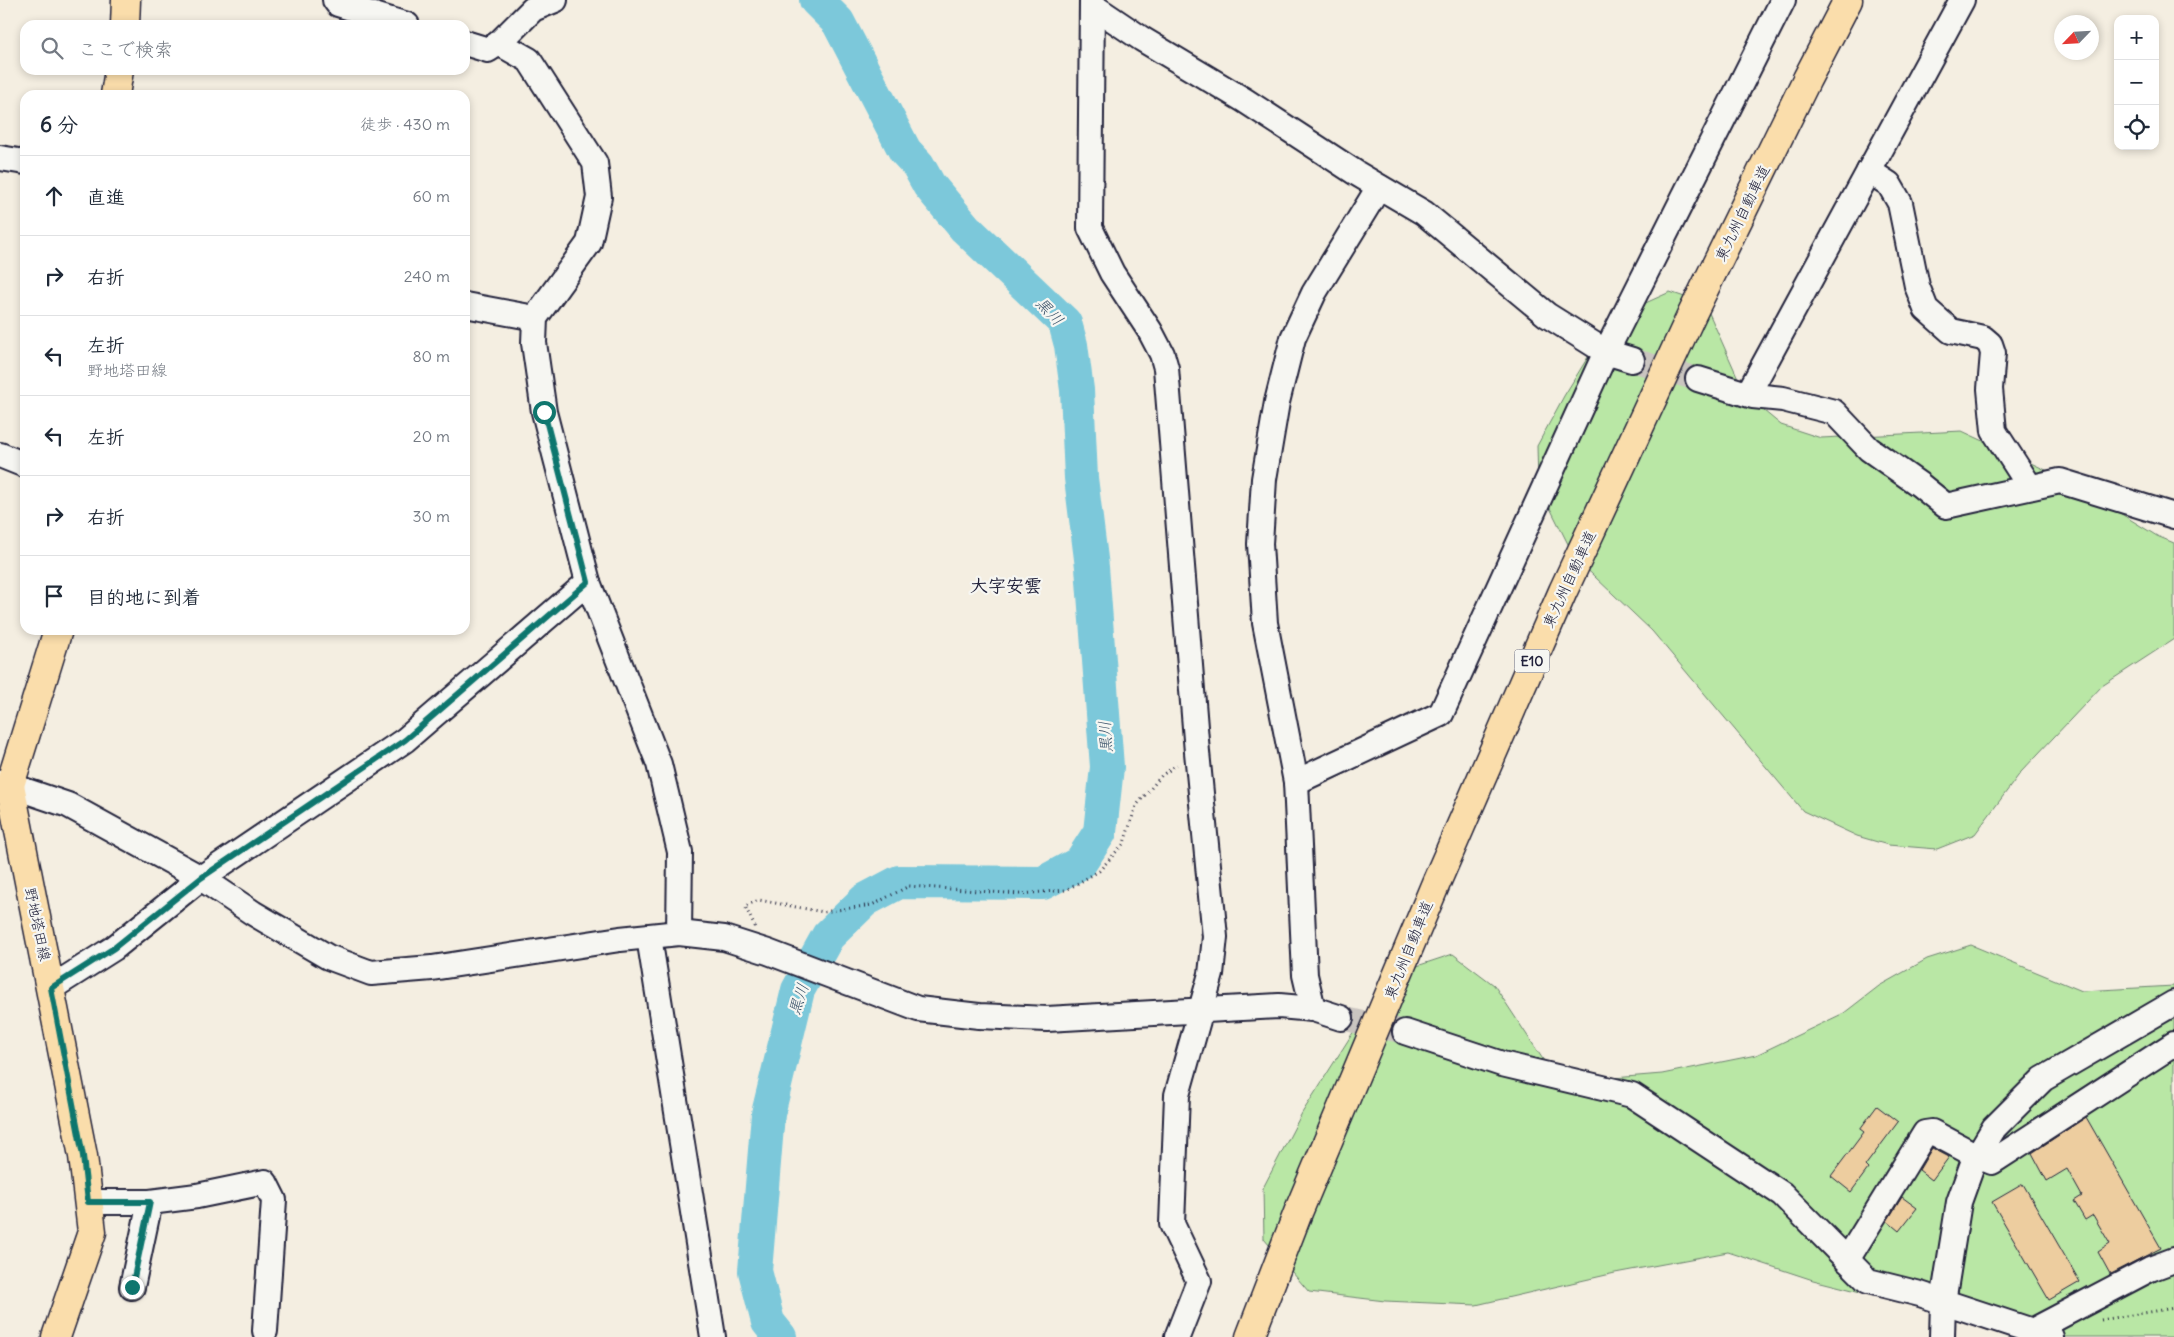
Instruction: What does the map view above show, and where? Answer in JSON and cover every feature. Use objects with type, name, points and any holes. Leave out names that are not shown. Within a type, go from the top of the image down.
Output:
[{"type":"main road","points":[[125,20],[126,0]]},
{"type":"main road","name":"東九州自動車道","points":[[1250,1337],[1299,1210],[1436,883],[1559,600],[1692,314],[1807,79],[1848,0]]},
{"type":"main road","points":[[116,90],[118,75]]},
{"type":"main road","name":"野地塔田線","points":[[56,635],[5,784],[17,825],[51,988],[83,1156],[92,1232],[56,1337]]},
{"type":"street","points":[[336,0],[338,4],[391,20]]},
{"type":"street","points":[[470,45],[488,50],[499,43],[533,9],[555,0]]},
{"type":"street","points":[[1296,782],[1441,714],[1606,352],[1783,0]]},
{"type":"street","points":[[1748,394],[1962,0]]},
{"type":"street","points":[[1092,3],[1142,39],[1244,100],[1424,213],[1546,315],[1606,352],[1632,360]]},
{"type":"street","points":[[1092,3],[1090,228],[1112,273],[1150,331],[1162,354],[1166,368],[1197,752],[1215,937],[1211,974],[1176,1095],[1172,1224],[1199,1281],[1177,1337]]},
{"type":"street","points":[[499,43],[529,60],[595,163],[599,197],[589,243],[535,318],[534,343],[544,412],[588,582],[659,764],[680,852],[679,933]]},
{"type":"street","points":[[0,158],[20,161]]},
{"type":"street","points":[[1869,171],[1889,184],[1900,203],[1918,286],[1926,309],[1951,331],[1982,338],[1990,344],[1993,354],[1990,389],[1994,431],[2030,487]]},
{"type":"street","points":[[1313,1009],[1305,975],[1296,782],[1265,622],[1260,544],[1264,480],[1277,402],[1293,338],[1314,293],[1380,187]]},
{"type":"street","points":[[470,306],[535,318]]},
{"type":"street","points":[[1698,379],[1748,394],[1784,399],[1834,412],[1869,449],[1946,506],[2060,480],[2174,516]]},
{"type":"street","points":[[0,455],[20,463]]},
{"type":"street","points":[[51,988],[114,948],[201,878],[405,740],[588,582]]},
{"type":"street","points":[[5,784],[68,805],[201,878],[253,913],[328,957],[371,973],[456,965],[620,939],[679,933],[724,938],[768,952],[918,1009],[979,1016],[1047,1019],[1279,1006],[1313,1009],[1341,1018]]},
{"type":"street","points":[[649,937],[713,1337]]},
{"type":"street","points":[[1942,1337],[1943,1302],[1959,1202],[1977,1156],[1994,1128],[2043,1080],[2174,1003]]},
{"type":"street","points":[[1405,1032],[1502,1064],[1632,1095],[1782,1194],[1868,1281],[1943,1302],[2041,1334],[2150,1269],[2174,1260]]},
{"type":"street","points":[[1847,1260],[1926,1133],[1932,1132],[1992,1162],[2174,1044]]},
{"type":"street","points":[[88,1202],[150,1202],[197,1196],[265,1182],[274,1200],[265,1331]]},
{"type":"street","points":[[132,1287],[150,1202]]},
{"type":"path","points":[[768,952],[745,906],[759,900],[823,912],[872,905],[909,886],[1020,894],[1066,890],[1099,870],[1124,843],[1136,806],[1162,775],[1197,752]]},
{"type":"green space","points":[[1670,292],[1705,304],[1746,396],[1781,425],[1821,438],[1962,431],[2063,478],[2157,536],[2174,543],[2174,639],[2102,686],[2021,772],[1975,834],[1937,849],[1888,845],[1857,836],[1803,811],[1652,631],[1575,558],[1538,484],[1537,446],[1564,396],[1612,318]]},
{"type":"green space","points":[[1971,945],[2082,991],[2174,986],[2174,1337],[2009,1337],[1928,1309],[1813,1280],[1728,1252],[1615,1273],[1476,1305],[1385,1301],[1309,1292],[1264,1239],[1263,1188],[1302,1113],[1366,1012],[1414,967],[1453,954],[1494,985],[1550,1070],[1589,1080],[1662,1074],[1756,1055],[1844,1013],[1879,986],[1927,959]]},
{"type":"building","points":[[1877,1106],[1898,1122],[1865,1166],[1868,1169],[1851,1192],[1831,1176],[1864,1132],[1860,1129]]},
{"type":"building","points":[[2086,1117],[2161,1248],[2110,1274],[2098,1252],[2110,1244],[2093,1215],[2085,1220],[2074,1201],[2082,1196],[2067,1169],[2047,1181],[2032,1153]]},
{"type":"building","points":[[1932,1148],[1949,1157],[1932,1180],[1919,1170]]},
{"type":"building","points":[[2023,1184],[2080,1282],[2049,1300],[1992,1202]]},
{"type":"building","points":[[1902,1197],[1917,1208],[1899,1231],[1887,1221]]},
{"type":"waterway","name":"黒川","points":[[780,1337],[768,1322],[755,1271],[768,1114],[798,990],[828,936],[865,900],[899,882],[1043,883],[1080,863],[1100,832],[1107,767],[1092,567],[1081,478],[1077,390],[1071,345],[1065,323],[965,228],[929,185],[918,165],[905,151],[838,22],[816,0]]},
{"type":"tunnel","points":[[1632,360],[1698,379]]},
{"type":"tunnel","points":[[1341,1018],[1405,1032]]},
{"type":"district","name":"大字安雲","points":[[1006,585]]},
{"type":"route","points":[[132,1287],[150,1202],[88,1202],[83,1156],[51,988],[114,948],[201,878],[405,740],[588,582],[544,412]]}]
